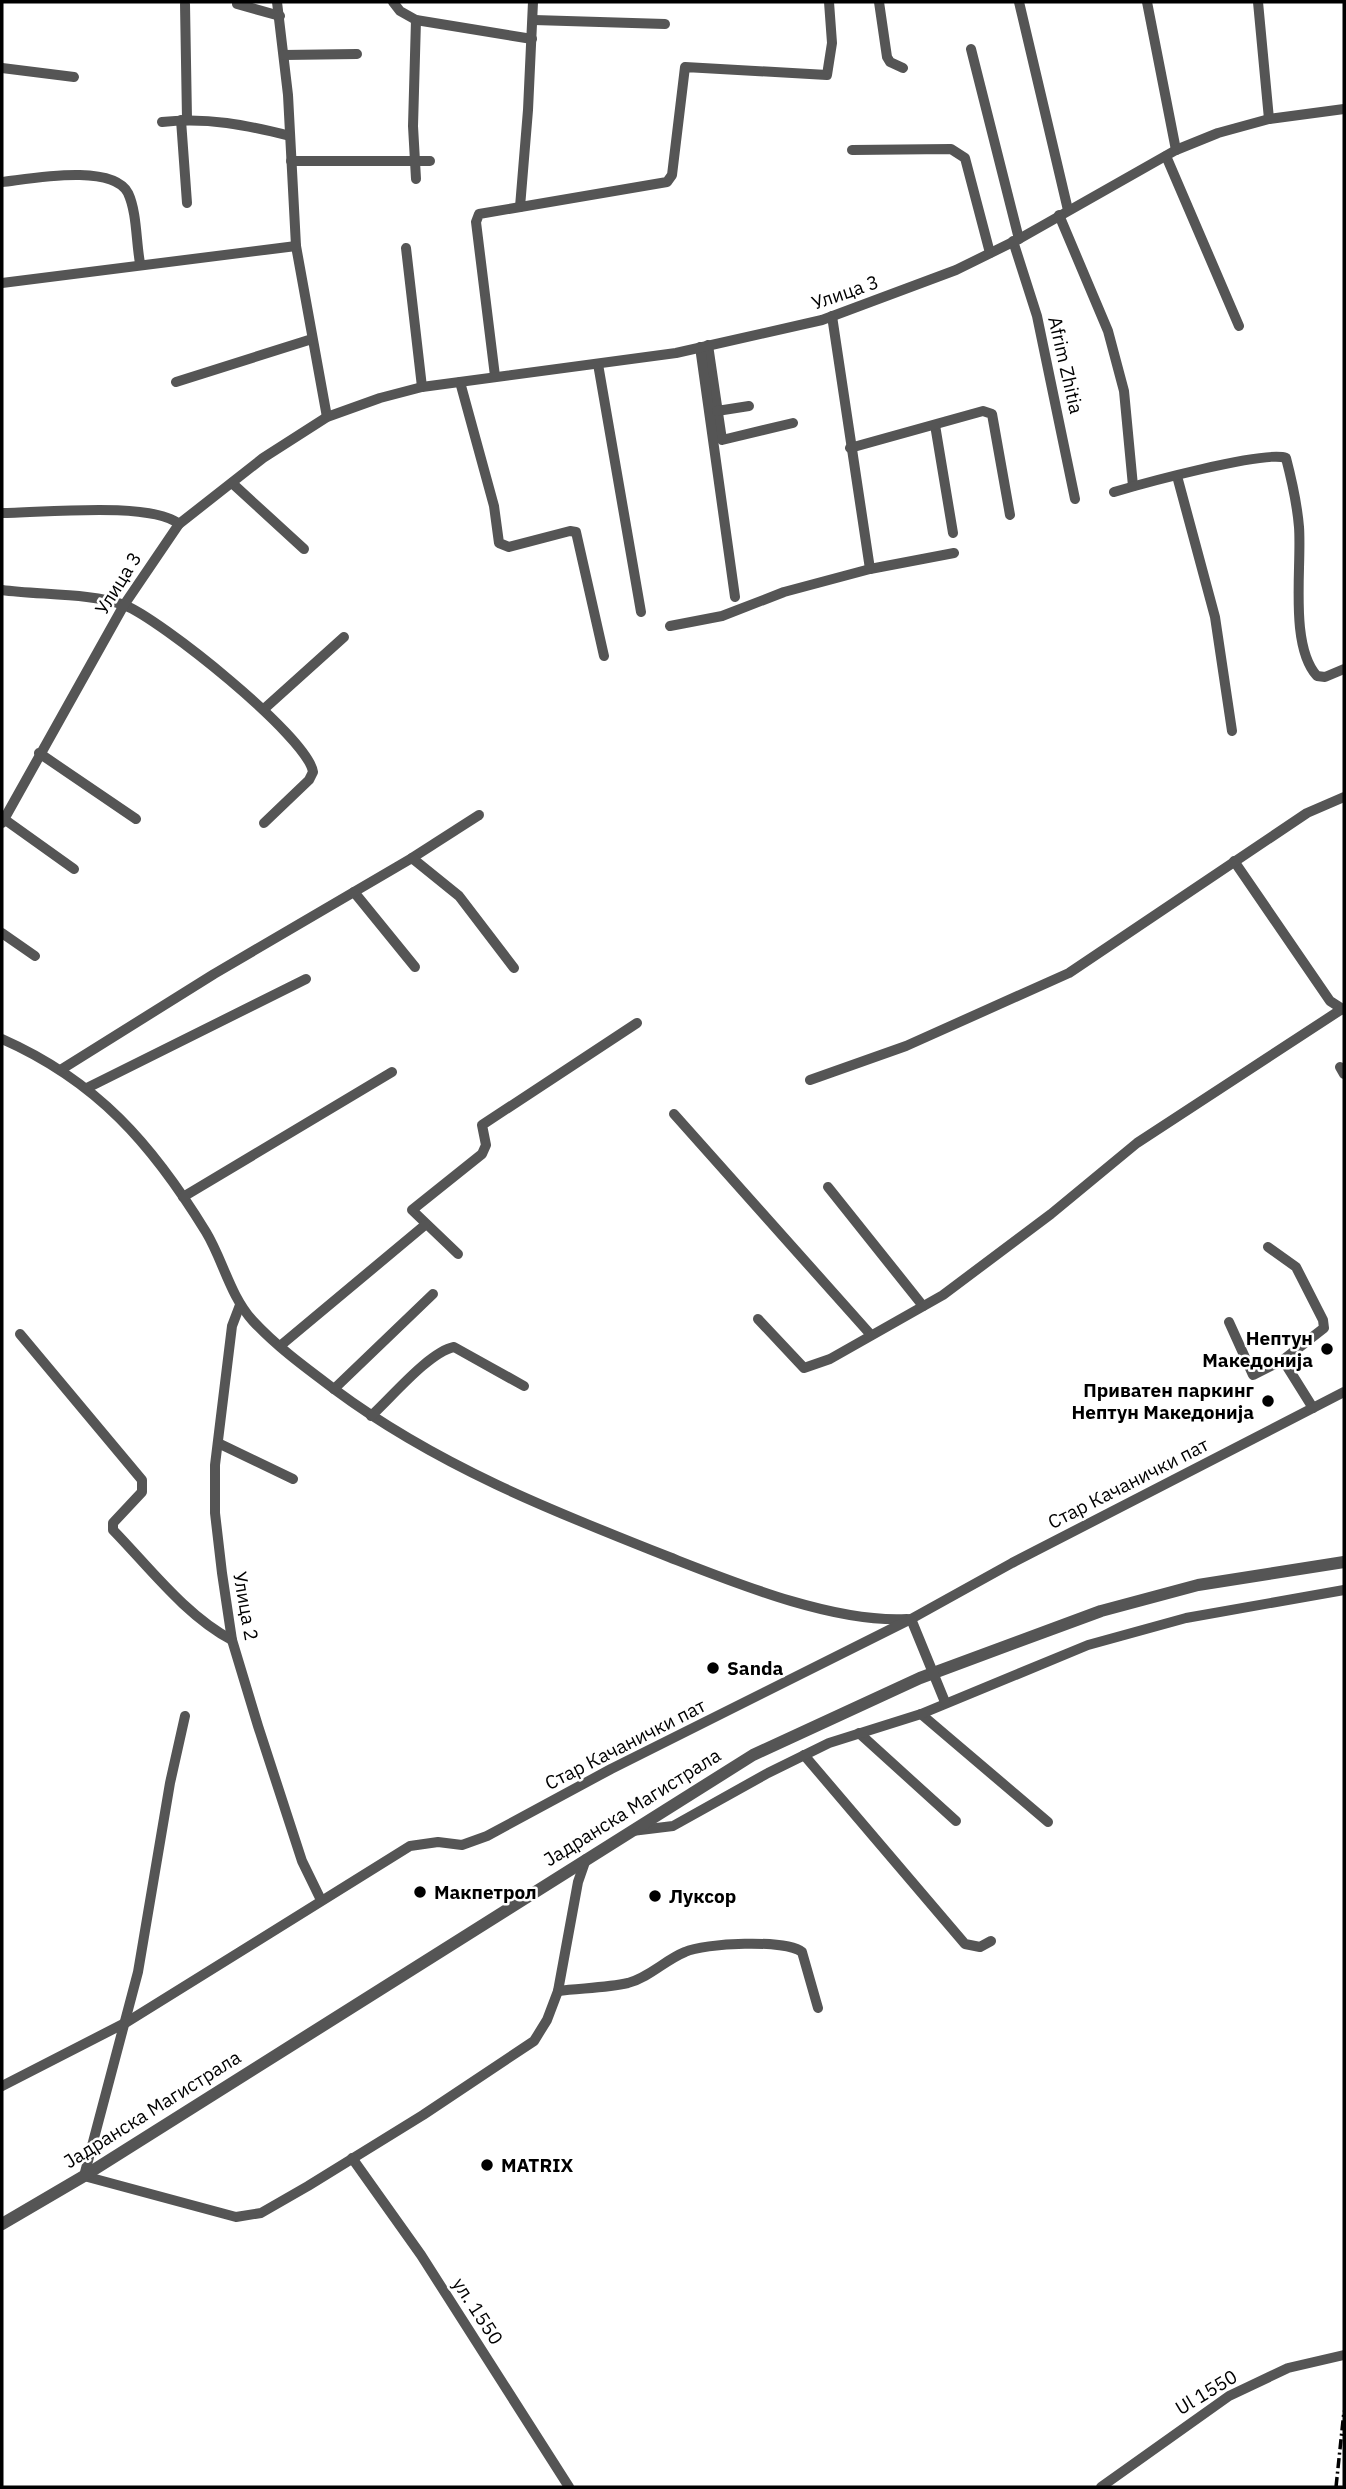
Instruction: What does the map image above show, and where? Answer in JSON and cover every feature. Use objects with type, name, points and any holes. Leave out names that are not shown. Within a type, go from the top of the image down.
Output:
[{"type":"street","points":[[277,2],[284,55],[296,246],[327,417]]},
{"type":"street","points":[[393,2],[400,11],[416,20],[532,39]]},
{"type":"street","points":[[520,207],[534,20],[533,2]]},
{"type":"street","points":[[495,376],[489,344],[477,217],[486,211],[667,182],[672,175],[682,76],[687,66],[827,75],[832,43],[830,2]]},
{"type":"street","points":[[879,2],[887,57],[890,62],[903,68]]},
{"type":"street","points":[[1019,2],[1063,212],[1108,331],[1124,391],[1133,486]]},
{"type":"street","points":[[1147,2],[1176,150]]},
{"type":"street","points":[[1258,2],[1269,119]]},
{"type":"street","points":[[185,4],[184,119],[187,203]]},
{"type":"street","points":[[237,4],[280,16]]},
{"type":"street","points":[[416,20],[416,179]]},
{"type":"street","points":[[534,20],[665,24]]},
{"type":"street","name":"Afrim Zhitia","points":[[971,49],[1016,240],[1037,316],[1075,499]]},
{"type":"street","points":[[284,55],[357,54]]},
{"type":"street","points":[[2,68],[74,77]]},
{"type":"street","name":"Улица 3","points":[[3,821],[124,605],[146,568],[179,524],[232,483],[327,417],[380,398],[422,387],[598,365],[704,346],[832,316],[956,270],[1016,240],[1176,150],[1218,133],[1269,119],[1344,109]]},
{"type":"street","points":[[162,122],[184,119],[234,122],[290,136]]},
{"type":"street","points":[[852,150],[951,149],[960,153],[965,158],[990,253]]},
{"type":"street","points":[[1166,156],[1239,326]]},
{"type":"street","points":[[291,161],[430,161]]},
{"type":"street","points":[[2,182],[77,175],[100,176],[124,187],[130,200],[140,263]]},
{"type":"street","points":[[2,283],[140,263],[296,246]]},
{"type":"street","points":[[406,248],[422,387]]},
{"type":"street","points":[[832,316],[870,569]]},
{"type":"street","points":[[176,382],[312,339]]},
{"type":"street","points":[[704,346],[722,440],[793,423]]},
{"type":"street","points":[[704,346],[735,597]]},
{"type":"street","points":[[598,365],[642,612]]},
{"type":"street","points":[[460,382],[494,506],[499,543],[509,547],[569,531],[576,532],[604,656]]},
{"type":"street","points":[[717,411],[749,405]]},
{"type":"street","points":[[850,448],[983,411],[992,414],[1010,515]]},
{"type":"street","points":[[935,425],[953,533]]},
{"type":"street","points":[[1114,492],[1224,464],[1280,456],[1286,458],[1296,497],[1299,529],[1299,607],[1303,640],[1311,670],[1317,676],[1325,677],[1344,669]]},
{"type":"street","points":[[1177,476],[1215,617],[1232,731]]},
{"type":"street","points":[[232,483],[304,549]]},
{"type":"street","points":[[2,513],[143,512],[169,516],[179,524]]},
{"type":"street","points":[[670,626],[722,616],[784,592],[870,569],[954,552]]},
{"type":"street","points":[[2,590],[124,605],[154,621],[264,709],[308,757],[313,772],[309,780],[264,823]]},
{"type":"street","points":[[264,709],[344,637]]},
{"type":"street","points":[[39,753],[136,819]]},
{"type":"street","points":[[810,1080],[906,1045],[1069,973],[1307,813],[1344,797]]},
{"type":"street","points":[[62,1069],[214,974],[479,816]]},
{"type":"street","points":[[3,821],[74,869]]},
{"type":"street","points":[[412,858],[459,896],[514,968]]},
{"type":"street","points":[[758,1319],[804,1368],[830,1359],[943,1294],[1051,1214],[1137,1143],[1343,1010],[1330,1001],[1234,861]]},
{"type":"street","points":[[354,892],[415,967]]},
{"type":"street","points":[[2,933],[36,956]]},
{"type":"street","points":[[87,1087],[306,979]]},
{"type":"street","points":[[458,1254],[412,1210],[482,1154],[486,1145],[482,1125],[637,1023]]},
{"type":"street","points":[[2,1038],[62,1069],[87,1087],[124,1121],[183,1197],[224,1267],[240,1305],[280,1346],[372,1416],[448,1462],[516,1495],[730,1581],[878,1621],[911,1619],[945,1702]]},
{"type":"street","points":[[183,1197],[392,1072]]},
{"type":"street","points":[[674,1114],[871,1335]]},
{"type":"street","points":[[828,1186],[923,1306]]},
{"type":"street","points":[[280,1346],[425,1225]]},
{"type":"street","points":[[1229,1322],[1253,1375],[1283,1360],[1324,1328],[1323,1320],[1296,1267],[1268,1247]]},
{"type":"street","points":[[334,1389],[433,1294]]},
{"type":"street","name":"Улица 2","points":[[240,1305],[232,1326],[218,1443],[215,1513],[232,1640],[294,1838],[321,1900]]},
{"type":"street","points":[[20,1334],[142,1480],[142,1492],[113,1522],[113,1530],[186,1604],[216,1631],[232,1640]]},
{"type":"street","points":[[372,1416],[433,1358],[444,1349],[454,1347],[524,1386]]},
{"type":"street","points":[[1283,1360],[1313,1408]]},
{"type":"street","name":"Стар Качанички пат","points":[[2,2087],[127,2022],[410,1846],[438,1842],[462,1845],[487,1836],[611,1769],[911,1619],[1024,1557],[1344,1392]]},
{"type":"street","points":[[218,1443],[293,1479]]},
{"type":"street","name":"Јадранска Магистрала","points":[[2,2224],[84,2176],[753,1755],[920,1678],[1113,1608],[1198,1585],[1344,1562]]},
{"type":"street","points":[[631,1831],[673,1826],[804,1755],[859,1732],[921,1714],[1088,1645],[1131,1631],[1243,1606],[1344,1590]]},
{"type":"street","points":[[921,1714],[1048,1822]]},
{"type":"street","points":[[185,1716],[127,2022],[84,2176],[236,2217],[261,2213],[423,2115],[534,2041],[547,2020],[558,1991],[578,1882],[586,1859]]},
{"type":"street","points":[[859,1732],[956,1821]]},
{"type":"street","points":[[804,1755],[965,1944],[980,1947],[991,1941]]},
{"type":"street","points":[[558,1991],[627,1983],[651,1973],[686,1951],[727,1945],[790,1945],[802,1952],[818,2008]]},
{"type":"street","name":"ул. 1550","points":[[352,2158],[446,2293],[569,2487]]},
{"type":"street","name":"Ul 1550","points":[[1101,2487],[1229,2396],[1288,2368],[1344,2356]]},
{"type":"railway","points":[[1336,2487],[1344,2411]]},
{"type":"place","name":"Нептун Македонија","points":[[1327,1349]]},
{"type":"place","name":"Приватен паркинг Нептун Македонија","points":[[1268,1401]]},
{"type":"place","name":"Sanda","points":[[713,1668]]},
{"type":"place","name":"Макпетрол","points":[[420,1892]]},
{"type":"place","name":"Луксор","points":[[655,1896]]},
{"type":"place","name":"MATRIX","points":[[487,2165]]}]
